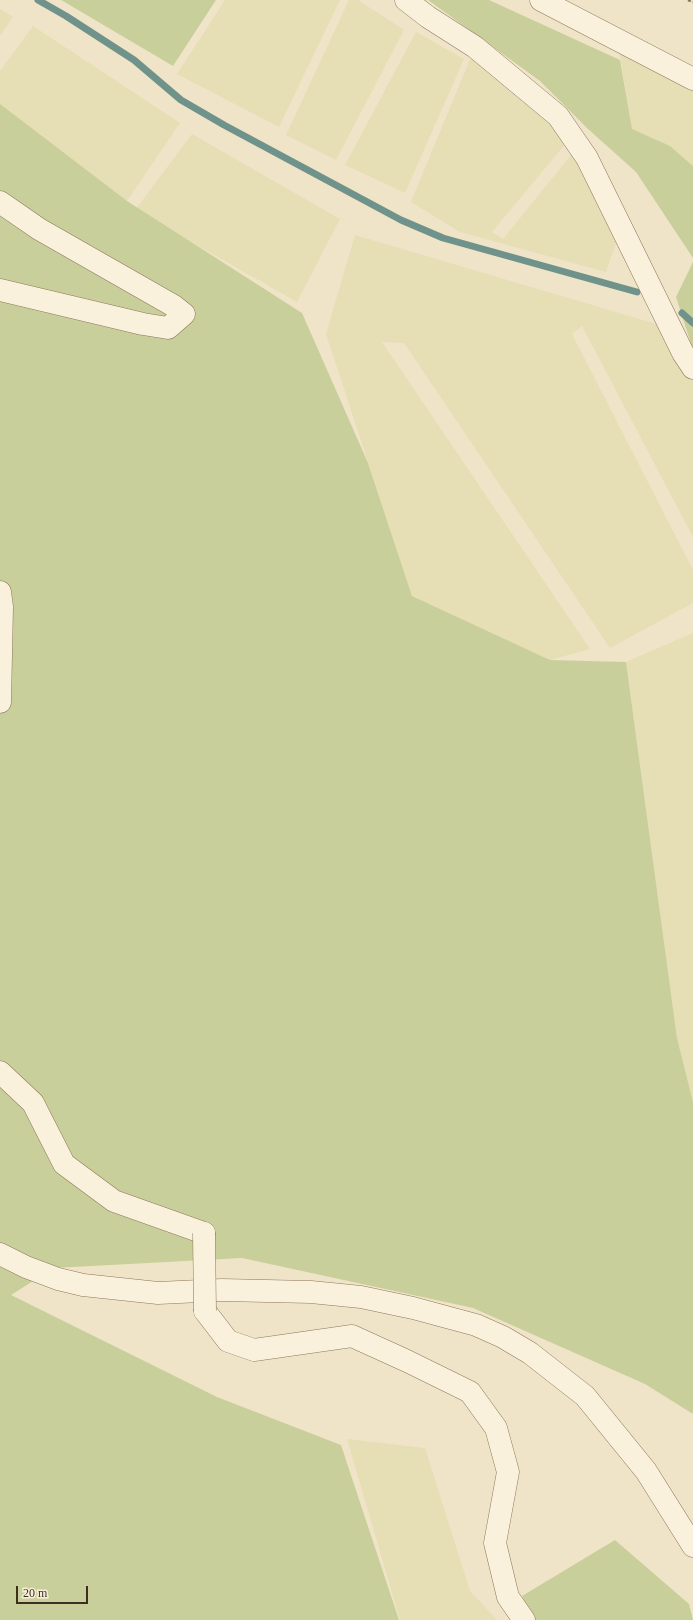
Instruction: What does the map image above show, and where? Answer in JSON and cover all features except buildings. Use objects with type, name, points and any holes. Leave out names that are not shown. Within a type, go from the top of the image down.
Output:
[{"type":"street","points":[[406,0],[428,17],[475,47],[558,116],[587,158],[683,353],[693,368]]},
{"type":"street","points":[[542,0],[693,79]]},
{"type":"street","points":[[0,202],[39,229],[174,306],[184,314],[168,328],[143,324],[0,290]]},
{"type":"street","points":[[0,592],[2,607],[0,702]]},
{"type":"street","points":[[0,1072],[33,1103],[64,1164],[114,1201],[204,1233],[205,1311],[228,1341],[254,1350],[352,1336],[470,1392],[496,1428],[508,1472],[495,1543],[508,1597],[524,1620]]},
{"type":"street","points":[[0,1254],[26,1267],[58,1279],[83,1285],[158,1293],[222,1290],[311,1292],[361,1297],[413,1308],[476,1325],[503,1337],[530,1353],[585,1396],[646,1471],[693,1546]]},
{"type":"path","points":[[688,0],[693,2]]},
{"type":"shaded area","points":[[225,0],[340,0],[279,127],[177,74]]},
{"type":"shaded area","points":[[349,0],[358,0],[404,30],[336,160],[286,135]]},
{"type":"shaded area","points":[[0,9],[13,17],[0,36]]},
{"type":"shaded area","points":[[33,26],[180,123],[127,201],[0,114],[0,71]]},
{"type":"shaded area","points":[[416,32],[464,59],[405,193],[345,165]]},
{"type":"shaded area","points":[[475,47],[572,136],[492,232],[503,239],[579,145],[617,240],[606,272],[460,232],[411,202]]},
{"type":"shaded area","points":[[619,49],[693,83],[693,166],[670,146],[633,137]]},
{"type":"shaded area","points":[[192,134],[340,219],[297,302],[135,210]]},
{"type":"shaded area","points":[[355,235],[670,328],[693,359],[693,537],[582,326],[572,334],[693,570],[693,603],[610,648],[404,343],[382,342],[590,649],[550,660],[412,596],[326,334]]},
{"type":"shaded area","points":[[693,633],[693,1102],[677,1038],[626,662]]},
{"type":"shaded area","points":[[347,1439],[425,1448],[470,1591],[497,1620],[400,1620]]},
{"type":"green space","points":[[61,0],[216,0],[173,66]]},
{"type":"green space","points":[[428,0],[489,0],[620,60],[632,129],[670,146],[693,166],[693,258],[636,172],[588,129],[540,81]]},
{"type":"green space","points":[[0,104],[127,201],[302,313],[368,463],[412,596],[550,660],[626,662],[677,1038],[693,1102],[693,1414],[645,1384],[473,1308],[242,1258],[54,1268],[11,1295],[217,1397],[341,1445],[399,1620],[0,1620]]},
{"type":"green space","points":[[693,262],[693,350],[676,297]]},
{"type":"green space","points":[[615,1540],[689,1604],[693,1620],[532,1620],[522,1596]]},
{"type":"waterway","points":[[38,0],[66,16],[134,60],[181,100],[224,125],[401,220],[443,238],[637,292]]},
{"type":"waterway","points":[[682,313],[693,323]]}]
